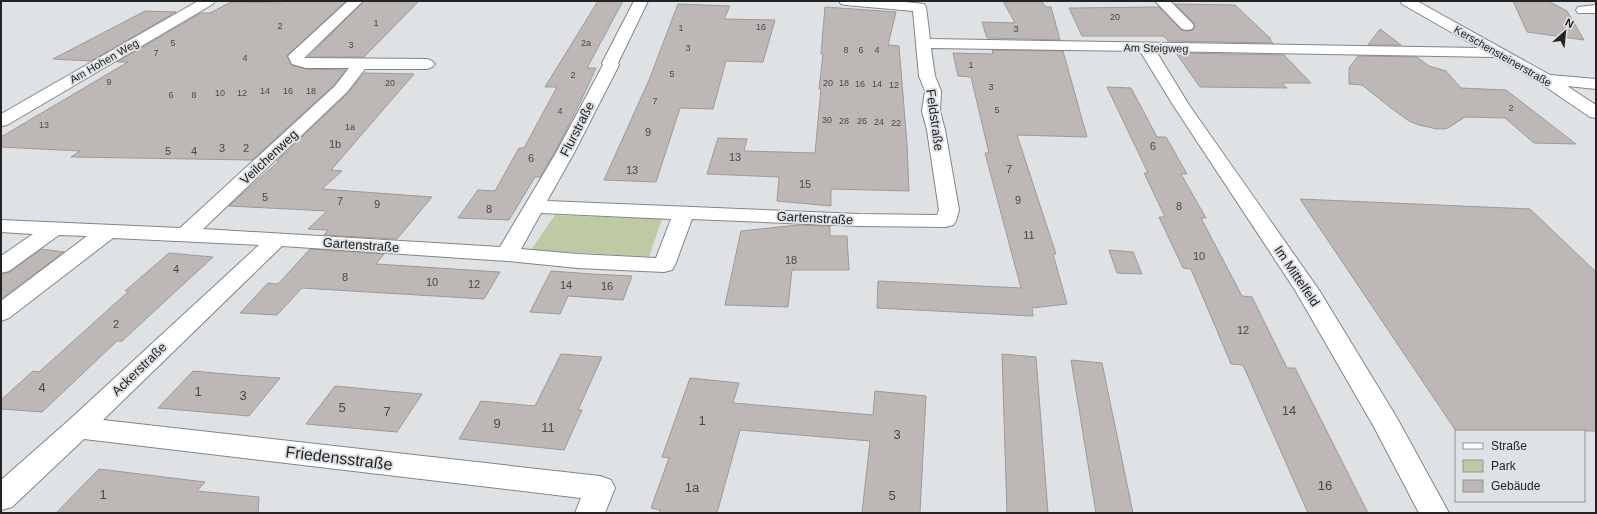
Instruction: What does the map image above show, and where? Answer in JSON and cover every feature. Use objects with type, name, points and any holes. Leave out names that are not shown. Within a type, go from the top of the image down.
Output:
[{"type":"street","name":"Am Hohen Weg","points":[[1,121],[208,1]]},
{"type":"street","points":[[356,1],[296,56],[297,61],[356,71],[427,64]]},
{"type":"street","name":"Flurstraße","points":[[507,254],[565,154],[580,122],[611,65],[610,63],[641,1]]},
{"type":"street","points":[[846,1],[919,7],[924,43]]},
{"type":"street","points":[[1162,1],[1187,26]]},
{"type":"street","name":"Kerschensteinerstraße","points":[[1407,1],[1546,80],[1596,113]]},
{"type":"street","name":"Am Steigweg","points":[[924,43],[1498,53]]},
{"type":"street","name":"Feldstraße","points":[[924,43],[927,76],[932,91],[931,111],[936,130],[949,210],[946,221]]},
{"type":"street","name":"Im Mittelfeld","points":[[1146,48],[1181,105],[1307,290],[1387,425],[1434,513]]},
{"type":"street","name":"Veilchenweg","points":[[185,235],[341,89],[356,71]]},
{"type":"street","points":[[1546,80],[1596,84]]},
{"type":"street","name":"Gartenstraße","points":[[534,207],[859,220],[946,221]]},
{"type":"street","name":"Gartenstraße","points":[[1,226],[277,239],[507,254],[578,261],[664,265],[684,212]]},
{"type":"street","points":[[1,266],[54,228]]},
{"type":"street","points":[[1,313],[108,231]]},
{"type":"street","name":"Ackerstraße","points":[[1,498],[78,428],[277,239]]},
{"type":"street","name":"Friedensstraße","points":[[78,428],[595,500]]},
{"type":"green space","points":[[555,215],[662,219],[649,257],[531,250]]},
{"type":"building","points":[[286,1],[346,1],[287,56],[292,65],[306,69],[346,70],[334,85],[252,160],[71,157],[80,151],[1,147],[1,137],[128,62],[117,62],[201,13],[210,13],[231,2],[283,3]]},
{"type":"building","points":[[364,1],[419,1],[364,57],[308,57]]},
{"type":"building","points":[[598,1],[623,1],[587,68],[596,68],[580,103],[555,152],[540,177],[535,177],[509,220],[458,218],[478,190],[495,191],[519,148],[524,148],[557,87],[545,87]]},
{"type":"building","points":[[1003,1],[1041,1],[1046,7],[1051,7],[1060,40],[987,38],[982,22],[1015,23]]},
{"type":"building","points":[[1513,1],[1548,1],[1567,11],[1584,40],[1527,32]]},
{"type":"building","points":[[678,4],[730,6],[724,19],[775,20],[763,62],[726,61],[713,109],[680,108],[656,182],[604,180],[649,80]]},
{"type":"building","points":[[1175,4],[1235,5],[1271,39],[1269,39],[1273,43],[1168,41],[1164,36],[1082,36],[1069,8],[1159,7],[1181,30],[1193,30],[1195,27],[1193,22]]},
{"type":"building","points":[[825,7],[896,12],[888,45],[899,46],[907,144],[909,191],[831,189],[831,206],[777,201],[779,177],[707,174],[718,138],[747,139],[744,151],[815,153],[821,89],[819,89],[823,54],[821,54]]},
{"type":"building","points":[[145,11],[176,12],[91,61],[53,59]]},
{"type":"building","points":[[1380,29],[1401,45],[1368,45]]},
{"type":"building","points":[[992,50],[1063,51],[1087,137],[1017,135],[1056,254],[1053,254],[1067,304],[1032,308],[1033,316],[877,308],[878,281],[1021,288],[985,153],[989,153],[971,77],[958,76],[953,53],[993,54]]},
{"type":"building","points":[[1176,53],[1284,55],[1311,83],[1282,83],[1287,88],[1200,87]]},
{"type":"building","points":[[1358,56],[1417,57],[1429,66],[1446,71],[1461,88],[1506,90],[1576,144],[1534,143],[1505,118],[1465,117],[1444,129],[1419,125],[1409,121],[1362,85],[1349,84],[1349,68]]},
{"type":"building","points":[[364,73],[414,74],[331,170],[342,171],[322,189],[432,197],[397,239],[324,235],[328,230],[308,229],[327,211],[229,206],[279,161],[277,161],[348,93]]},
{"type":"building","points":[[1107,87],[1131,88],[1157,137],[1166,137],[1187,174],[1181,174],[1206,218],[1201,218],[1242,296],[1252,297],[1287,368],[1295,368],[1368,513],[1308,513],[1243,365],[1231,364],[1191,269],[1183,268],[1159,217],[1165,217],[1144,173],[1148,173]]},
{"type":"building","points":[[1300,199],[1530,209],[1596,272],[1596,431],[1455,430]]},
{"type":"building","points":[[798,225],[830,226],[830,236],[847,236],[849,270],[792,270],[788,307],[725,305],[741,231]]},
{"type":"building","points":[[41,249],[64,252],[1,299],[1,274],[10,272]]},
{"type":"building","points":[[310,249],[384,254],[376,264],[500,272],[484,299],[302,288],[277,315],[240,313],[268,283],[278,284]]},
{"type":"building","points":[[1109,250],[1133,252],[1142,274],[1117,273]]},
{"type":"building","points":[[169,253],[213,257],[122,341],[117,341],[42,412],[1,409],[1,400],[33,371],[39,372],[129,291],[125,291]]},
{"type":"building","points":[[551,271],[632,276],[623,300],[568,296],[560,314],[530,312]]},
{"type":"building","points":[[561,354],[602,357],[578,410],[582,410],[564,450],[459,439],[481,401],[535,406]]},
{"type":"building","points":[[1002,354],[1036,357],[1048,513],[1007,513]]},
{"type":"building","points":[[1071,360],[1102,363],[1133,513],[1096,513]]},
{"type":"building","points":[[193,371],[280,378],[249,416],[158,408]]},
{"type":"building","points":[[690,378],[739,383],[733,403],[873,415],[875,391],[926,396],[920,513],[862,513],[870,441],[740,430],[717,513],[659,513],[660,510],[651,508],[669,458],[662,457]]},
{"type":"building","points":[[335,386],[422,394],[397,432],[306,424]]},
{"type":"building","points":[[99,469],[205,482],[197,491],[259,497],[258,513],[56,513]]}]
